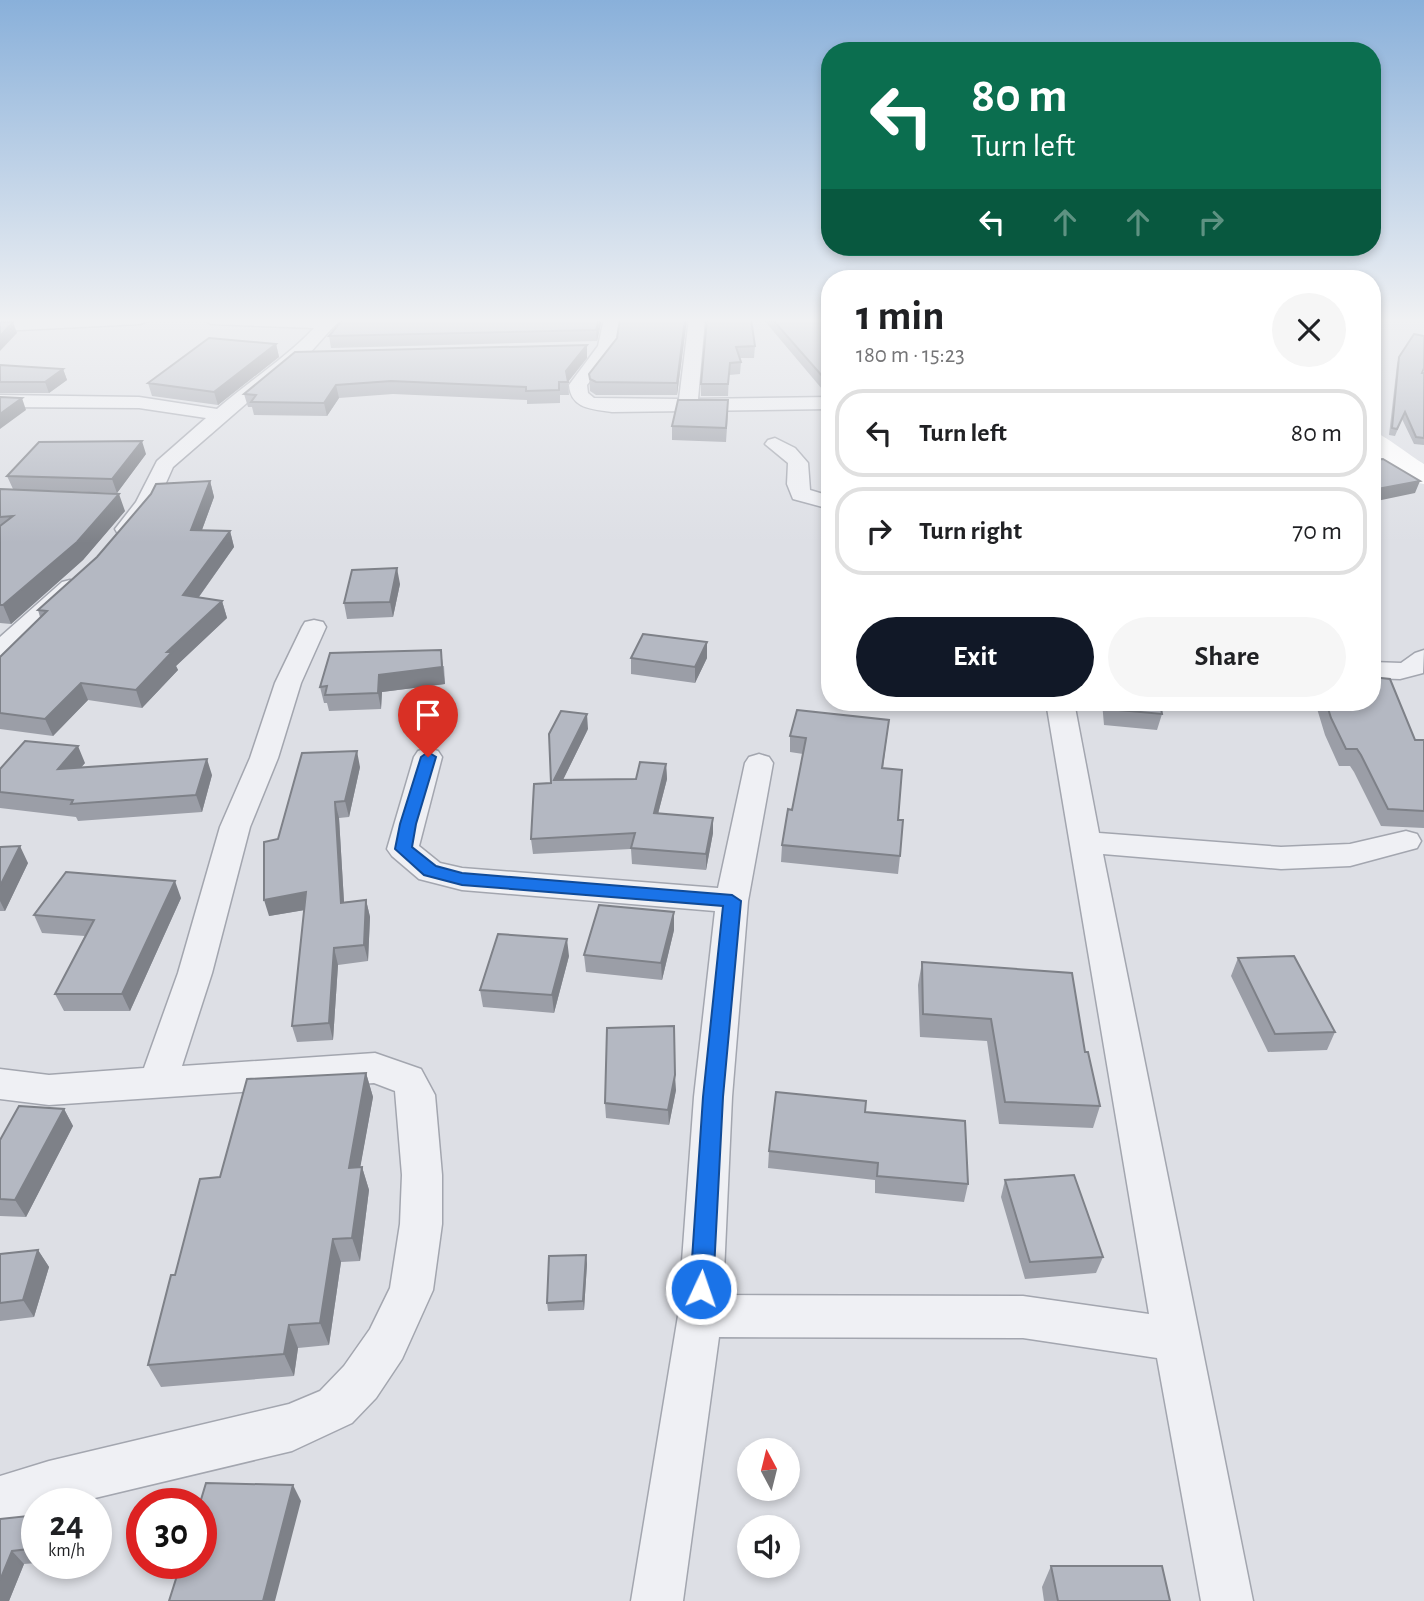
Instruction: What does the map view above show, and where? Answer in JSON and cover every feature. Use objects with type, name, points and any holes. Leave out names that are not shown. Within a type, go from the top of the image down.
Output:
[{"type":"street","points":[[116,541],[146,503],[164,465],[247,394]]},
{"type":"street","points":[[579,394],[588,403],[612,406],[821,403]]},
{"type":"street","points":[[688,404],[689,394]]},
{"type":"street","points":[[0,401],[134,402],[194,409],[220,416]]},
{"type":"street","points":[[775,444],[796,456],[800,465],[796,485],[801,494],[821,502]]},
{"type":"street","points":[[119,502],[146,503]]},
{"type":"street","points":[[0,650],[85,574]]},
{"type":"street","points":[[158,1083],[195,973],[235,827],[264,758],[288,683],[314,627]]},
{"type":"street","points":[[1381,670],[1401,671],[1419,665],[1424,658]]},
{"type":"street","points":[[1061,711],[1227,1601]]},
{"type":"street","points":[[428,757],[403,849],[430,871],[462,879],[732,901]]},
{"type":"street","points":[[657,1601],[700,1316],[713,1097],[732,901],[759,763]]},
{"type":"street","points":[[1085,842],[1281,858],[1350,855],[1406,841]]},
{"type":"street","points":[[0,1084],[48,1090],[375,1068],[408,1080],[416,1095],[422,1175],[421,1224],[411,1290],[386,1344],[360,1382],[336,1407],[292,1427],[48,1485],[0,1501]]},
{"type":"street","points":[[700,1316],[1023,1317],[1176,1339]]},
{"type":"building","points":[[244,394],[330,394],[324,403],[251,402],[256,395]]},
{"type":"building","points":[[1395,394],[1424,394],[1424,438],[1416,437],[1405,412],[1397,429],[1392,428]]},
{"type":"building","points":[[0,397],[22,398],[0,414]]},
{"type":"building","points":[[678,400],[728,400],[726,428],[672,426]]},
{"type":"building","points":[[142,441],[112,479],[7,476],[39,442]]},
{"type":"building","points":[[1383,459],[1420,481],[1381,488]]},
{"type":"building","points":[[210,481],[191,530],[230,531],[183,595],[222,601],[167,652],[172,652],[136,690],[81,683],[45,719],[0,713],[0,657],[47,611],[38,610],[97,557],[151,494],[156,484]]},
{"type":"building","points":[[0,489],[119,494],[77,542],[0,605],[0,526],[13,516],[0,517]]},
{"type":"building","points":[[397,568],[390,602],[344,603],[352,570]]},
{"type":"building","points":[[643,634],[707,642],[695,667],[631,658]]},
{"type":"building","points":[[441,650],[442,667],[379,675],[378,693],[325,695],[327,686],[320,687],[330,653]]},
{"type":"building","points":[[1381,678],[1390,679],[1415,740],[1424,740],[1424,811],[1388,809],[1361,755],[1357,749],[1346,749],[1329,711],[1381,711]]},
{"type":"building","points":[[797,710],[889,720],[882,768],[902,770],[898,820],[903,820],[900,856],[782,845],[806,738],[790,736]]},
{"type":"building","points":[[561,711],[587,714],[554,780],[636,779],[640,762],[666,764],[654,813],[713,818],[706,854],[631,848],[635,833],[531,839],[534,784],[551,783],[549,734]]},
{"type":"building","points":[[1130,711],[1162,711],[1162,714]]},
{"type":"building","points":[[25,741],[78,746],[58,769],[207,759],[196,795],[71,804],[73,800],[0,792],[0,769]]},
{"type":"building","points":[[357,751],[345,801],[335,802],[341,903],[366,900],[364,945],[334,948],[329,1023],[292,1026],[306,892],[264,900],[264,842],[278,839],[302,753]]},
{"type":"building","points":[[20,846],[0,886],[0,847]]},
{"type":"building","points":[[66,872],[175,881],[122,994],[55,994],[94,920],[34,915]]},
{"type":"building","points":[[599,905],[674,912],[661,963],[584,955]]},
{"type":"building","points":[[498,934],[567,939],[552,995],[480,990]]},
{"type":"building","points":[[1294,956],[1335,1032],[1275,1034],[1238,958]]},
{"type":"building","points":[[922,962],[1072,973],[1085,1052],[1088,1052],[1100,1106],[1005,1102],[991,1019],[923,1014]]},
{"type":"building","points":[[674,1026],[675,1075],[668,1110],[605,1103],[607,1028]]},
{"type":"building","points":[[366,1073],[349,1168],[362,1167],[352,1238],[333,1239],[320,1323],[289,1325],[284,1354],[148,1365],[200,1179],[220,1177],[247,1079]]},
{"type":"building","points":[[776,1092],[866,1101],[865,1112],[965,1121],[968,1184],[877,1176],[878,1163],[769,1151]]},
{"type":"building","points":[[19,1106],[64,1109],[15,1200],[0,1199],[0,1140]]},
{"type":"building","points":[[1074,1175],[1103,1257],[1030,1262],[1005,1180]]},
{"type":"building","points":[[38,1250],[23,1300],[0,1303],[0,1254]]},
{"type":"building","points":[[586,1255],[583,1301],[547,1303],[549,1256]]},
{"type":"building","points":[[206,1483],[293,1485],[263,1601],[169,1601],[176,1579],[217,1579],[217,1488],[204,1488]]},
{"type":"building","points":[[21,1517],[21,1550],[12,1551],[0,1580],[0,1519]]},
{"type":"building","points":[[1051,1566],[1162,1566],[1170,1601],[1058,1601]]},
{"type":"route","points":[[428,757],[403,849],[430,871],[462,879],[732,901],[713,1097],[701,1289]]}]
